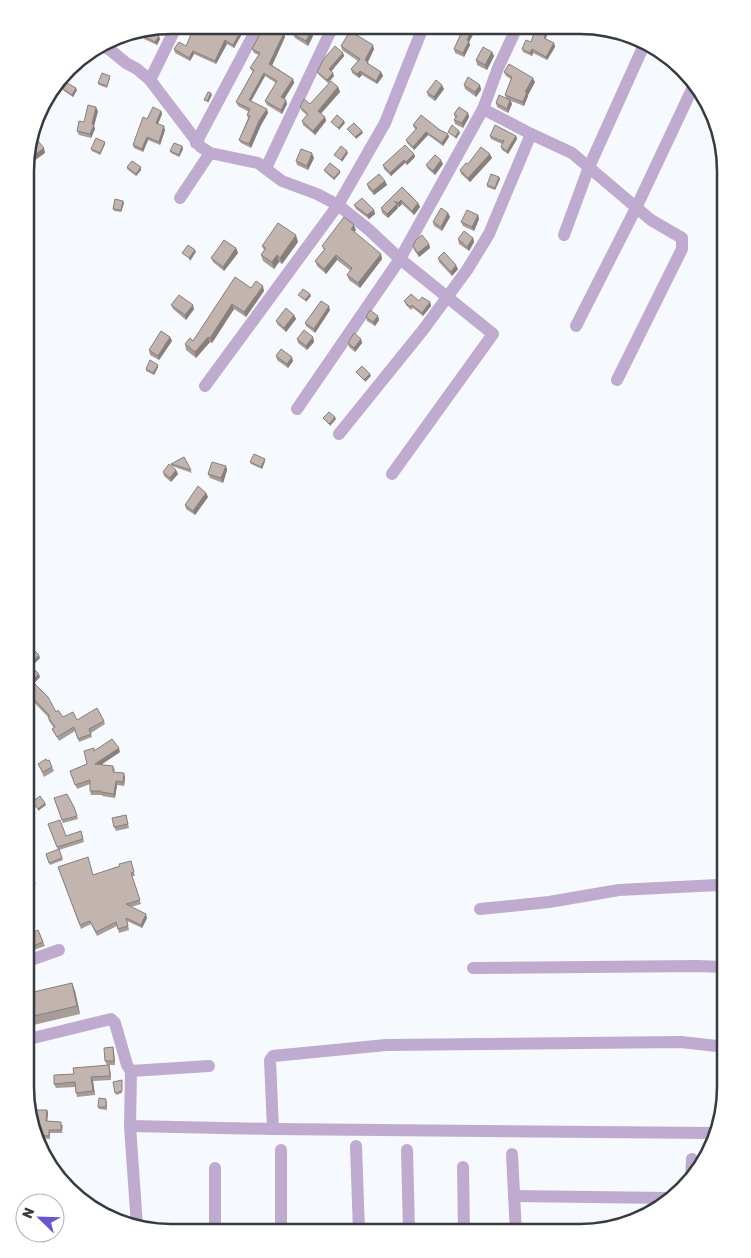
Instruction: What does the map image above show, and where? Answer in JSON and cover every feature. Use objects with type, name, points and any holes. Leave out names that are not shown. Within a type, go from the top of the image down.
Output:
[{"type":"street","points":[[150,80],[173,34]]},
{"type":"street","points":[[196,143],[254,34]]},
{"type":"street","points":[[266,168],[328,34]]},
{"type":"street","points":[[205,386],[338,205],[385,123],[420,34]]},
{"type":"street","points":[[297,409],[400,259],[483,109],[498,68],[514,34]]},
{"type":"street","points":[[108,49],[150,80],[196,143],[210,154],[258,163],[282,181],[317,194],[338,205],[368,229],[400,259],[493,334],[392,474]]},
{"type":"street","points":[[564,235],[589,167],[642,49]]},
{"type":"street","points":[[576,326],[636,208],[691,91]]},
{"type":"street","points":[[483,109],[531,134],[564,148],[636,208],[660,226],[682,238],[682,249],[617,380]]},
{"type":"street","points":[[339,434],[423,330],[467,270],[489,234],[531,134]]},
{"type":"street","points":[[180,198],[210,154]]},
{"type":"street","points":[[480,909],[550,902],[619,890],[717,885]]},
{"type":"street","points":[[34,959],[59,950]]},
{"type":"street","points":[[473,968],[671,965],[717,972]]},
{"type":"street","points":[[34,1038],[111,1019],[117,1027],[127,1065],[131,1071],[130,1126],[137,1220]]},
{"type":"street","points":[[273,1129],[270,1060],[273,1056],[386,1044],[681,1042],[717,1046]]},
{"type":"street","points":[[131,1071],[209,1066]]},
{"type":"street","points":[[130,1126],[709,1133]]},
{"type":"street","points":[[356,1146],[358,1224]]},
{"type":"street","points":[[281,1150],[281,1224]]},
{"type":"street","points":[[407,1150],[409,1224]]},
{"type":"street","points":[[512,1154],[516,1224]]},
{"type":"street","points":[[692,1159],[692,1167]]},
{"type":"street","points":[[463,1167],[464,1224]]},
{"type":"street","points":[[215,1168],[215,1224]]},
{"type":"street","points":[[514,1196],[661,1198]]},
{"type":"building","points":[[191,34],[239,34],[233,45],[225,40],[215,61],[193,51],[189,58],[174,49],[179,42],[186,46]]},
{"type":"building","points":[[260,34],[284,34],[269,64],[293,79],[281,97],[286,100],[281,110],[265,101],[277,81],[264,73],[249,100],[267,109],[259,121],[249,144],[239,140],[250,116],[247,115],[250,109],[236,102],[254,70],[250,68],[260,53],[252,49]]},
{"type":"building","points":[[293,34],[310,34],[306,41]]},
{"type":"building","points":[[348,34],[355,34],[373,45],[365,60],[381,72],[376,81],[360,71],[357,74],[351,69],[360,59],[341,46]]},
{"type":"building","points":[[461,34],[470,34],[467,40],[469,41],[463,53],[454,49]]},
{"type":"building","points":[[534,34],[545,34],[544,38],[554,43],[546,57],[532,49],[530,53],[522,49],[526,40],[531,42]]},
{"type":"building","points":[[157,35],[159,36],[155,42],[143,36]]},
{"type":"building","points":[[335,46],[343,53],[329,69],[333,73],[327,80],[317,72],[323,60]]},
{"type":"building","points":[[483,47],[492,52],[485,65],[476,60]]},
{"type":"building","points":[[509,64],[533,78],[525,92],[527,92],[523,102],[505,95],[512,77],[504,72]]},
{"type":"building","points":[[102,73],[110,76],[107,86],[98,83]]},
{"type":"building","points":[[468,77],[480,85],[475,92],[464,85]]},
{"type":"building","points":[[436,80],[442,85],[434,97],[427,92]]},
{"type":"building","points":[[331,81],[338,87],[318,111],[325,117],[313,131],[302,121],[308,114],[300,107],[304,99],[310,104]]},
{"type":"building","points":[[67,83],[76,88],[72,95],[63,89]]},
{"type":"building","points":[[208,92],[211,93],[207,101],[204,100]]},
{"type":"building","points":[[499,95],[510,100],[507,109],[496,103]]},
{"type":"building","points":[[88,105],[96,107],[92,124],[94,125],[90,134],[77,131],[79,121],[84,122]]},
{"type":"building","points":[[153,107],[161,111],[156,123],[164,126],[159,142],[147,137],[142,149],[133,145],[143,117],[147,119]]},
{"type":"building","points":[[459,107],[468,113],[462,123],[454,120],[457,116],[454,114]]},
{"type":"building","points":[[337,115],[344,121],[338,128],[331,122]]},
{"type":"building","points":[[421,115],[448,134],[442,143],[426,132],[413,147],[406,140],[417,128],[413,125]]},
{"type":"building","points":[[354,123],[362,131],[355,137],[347,129]]},
{"type":"building","points":[[452,125],[459,131],[455,137],[448,132]]},
{"type":"building","points":[[495,125],[516,136],[507,151],[501,147],[504,140],[502,141],[490,136]]},
{"type":"building","points":[[96,138],[105,142],[100,153],[91,149]]},
{"type":"building","points":[[37,142],[44,148],[35,155],[35,153]]},
{"type":"building","points":[[174,143],[182,146],[179,155],[170,151]]},
{"type":"building","points":[[405,145],[414,154],[406,162],[404,160],[390,173],[383,165]]},
{"type":"building","points":[[341,146],[347,151],[341,160],[334,155]]},
{"type":"building","points":[[481,147],[490,154],[468,178],[460,170],[466,163],[468,164]]},
{"type":"building","points":[[301,149],[312,153],[307,166],[296,161]]},
{"type":"building","points":[[435,155],[441,160],[433,171],[426,165]]},
{"type":"building","points":[[132,161],[141,167],[136,174],[127,167]]},
{"type":"building","points":[[330,163],[340,171],[334,178],[324,170]]},
{"type":"building","points":[[379,174],[385,181],[373,191],[367,184]]},
{"type":"building","points":[[491,174],[499,177],[495,188],[487,185]]},
{"type":"building","points":[[402,187],[418,203],[412,211],[401,200],[398,203],[394,201],[397,204],[387,214],[381,208]]},
{"type":"building","points":[[362,198],[374,210],[367,215],[354,205]]},
{"type":"building","points":[[115,199],[123,201],[121,210],[113,209]]},
{"type":"building","points":[[441,208],[448,213],[441,227],[433,222]]},
{"type":"building","points":[[467,210],[478,215],[472,227],[461,222]]},
{"type":"building","points":[[344,217],[354,225],[351,229],[381,254],[358,283],[347,275],[352,268],[336,255],[324,269],[315,261],[325,249],[322,246]]},
{"type":"building","points":[[278,223],[296,235],[280,258],[277,255],[272,262],[261,255],[266,248],[262,246]]},
{"type":"building","points":[[464,231],[473,238],[467,247],[458,239]]},
{"type":"building","points":[[422,235],[429,244],[418,253],[413,246]]},
{"type":"building","points":[[224,240],[236,248],[223,267],[211,258]]},
{"type":"building","points":[[188,245],[195,250],[189,258],[182,253]]},
{"type":"building","points":[[444,252],[456,265],[451,272],[438,258]]},
{"type":"building","points":[[235,277],[251,288],[256,281],[263,286],[244,312],[232,304],[210,338],[208,337],[195,352],[185,344],[190,338],[193,341]]},
{"type":"building","points":[[303,289],[310,294],[305,300],[298,295]]},
{"type":"building","points":[[411,294],[419,301],[422,297],[430,302],[422,313],[412,305],[410,307],[404,301]]},
{"type":"building","points":[[179,295],[193,305],[185,315],[171,305]]},
{"type":"building","points":[[321,301],[329,306],[314,329],[305,323]]},
{"type":"building","points":[[286,308],[294,315],[284,328],[276,321]]},
{"type":"building","points":[[370,310],[378,316],[373,322],[366,317]]},
{"type":"building","points":[[304,330],[313,337],[306,346],[297,339]]},
{"type":"building","points":[[161,331],[170,337],[158,356],[149,350]]},
{"type":"building","points":[[354,333],[361,339],[354,348],[348,343]]},
{"type":"building","points":[[281,349],[292,357],[287,364],[276,356]]},
{"type":"building","points":[[150,360],[158,365],[153,373],[146,369]]},
{"type":"building","points":[[362,366],[370,374],[364,380],[356,372]]},
{"type":"building","points":[[329,412],[335,417],[329,424],[323,418]]},
{"type":"building","points":[[254,454],[265,459],[261,467],[250,462]]},
{"type":"building","points":[[184,457],[191,470],[171,464]]},
{"type":"building","points":[[212,462],[226,466],[221,478],[208,474]]},
{"type":"building","points":[[169,464],[176,470],[170,478],[163,472]]},
{"type":"building","points":[[198,486],[206,493],[193,511],[185,505]]},
{"type":"building","points":[[34,650],[39,655],[34,661]]},
{"type":"building","points":[[34,669],[39,674],[34,679]]},
{"type":"building","points":[[34,683],[48,697],[56,712],[58,710],[63,717],[73,712],[77,720],[97,708],[104,721],[89,729],[91,734],[78,739],[74,727],[57,737],[52,729],[55,727],[48,717],[50,716],[34,699]]},
{"type":"building","points":[[112,739],[119,748],[95,764],[113,766],[113,772],[124,773],[123,782],[116,781],[114,794],[90,791],[90,780],[75,785],[70,771],[87,764],[84,751],[94,748],[94,751]]},
{"type":"building","points":[[46,759],[47,761],[49,760],[52,767],[43,772],[38,764]]},
{"type":"building","points":[[67,794],[77,816],[62,820],[54,798]]},
{"type":"building","points":[[40,796],[45,803],[38,809],[34,804],[34,800]]},
{"type":"building","points":[[126,815],[128,824],[114,827],[112,818]]},
{"type":"building","points":[[60,820],[66,836],[81,831],[83,839],[57,847],[48,824]]},
{"type":"building","points":[[59,849],[62,858],[49,863],[46,854]]},
{"type":"building","points":[[88,857],[93,875],[131,861],[134,872],[131,873],[140,900],[126,904],[146,914],[141,925],[126,918],[128,926],[118,929],[116,922],[96,932],[90,921],[80,925],[58,867]]},
{"type":"building","points":[[38,930],[43,942],[34,946],[34,932]]},
{"type":"building","points":[[72,983],[77,1006],[34,1016],[34,992]]},
{"type":"building","points":[[113,1047],[114,1061],[105,1061],[104,1048]]},
{"type":"building","points":[[109,1065],[110,1076],[91,1077],[93,1091],[76,1093],[75,1082],[54,1084],[54,1075],[74,1074],[73,1068]]},
{"type":"building","points":[[122,1080],[122,1091],[115,1093],[113,1082]]},
{"type":"building","points":[[99,1098],[106,1099],[106,1107],[98,1107]]},
{"type":"building","points":[[36,1110],[47,1110],[46,1121],[61,1122],[61,1130],[49,1130],[49,1136],[43,1136]]}]
